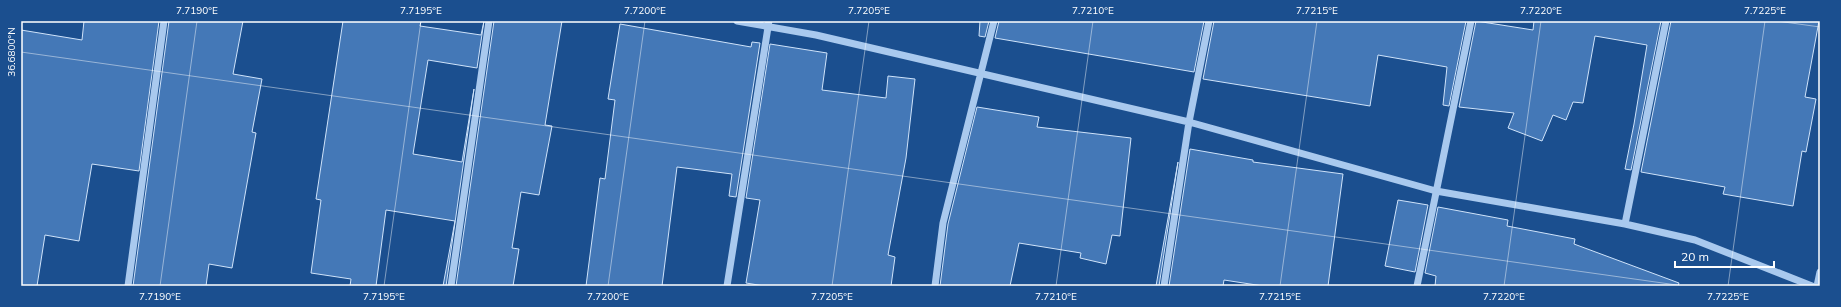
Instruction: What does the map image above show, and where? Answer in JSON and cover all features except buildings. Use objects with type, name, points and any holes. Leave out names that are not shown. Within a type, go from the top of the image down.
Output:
[{"type":"street","points":[[128,286],[164,21]]},
{"type":"street","points":[[451,286],[489,21]]},
{"type":"street","points":[[737,21],[768,24],[1189,122],[1436,191],[1625,224],[1695,240],[1812,286]]},
{"type":"street","points":[[935,286],[943,223],[982,74],[994,21]]},
{"type":"street","points":[[1164,286],[1189,122],[1209,21]]},
{"type":"street","points":[[1417,286],[1471,21]]},
{"type":"street","points":[[1625,224],[1666,21]]},
{"type":"street","points":[[727,286],[768,24]]},
{"type":"street","points":[[1817,286],[1820,272]]}]
